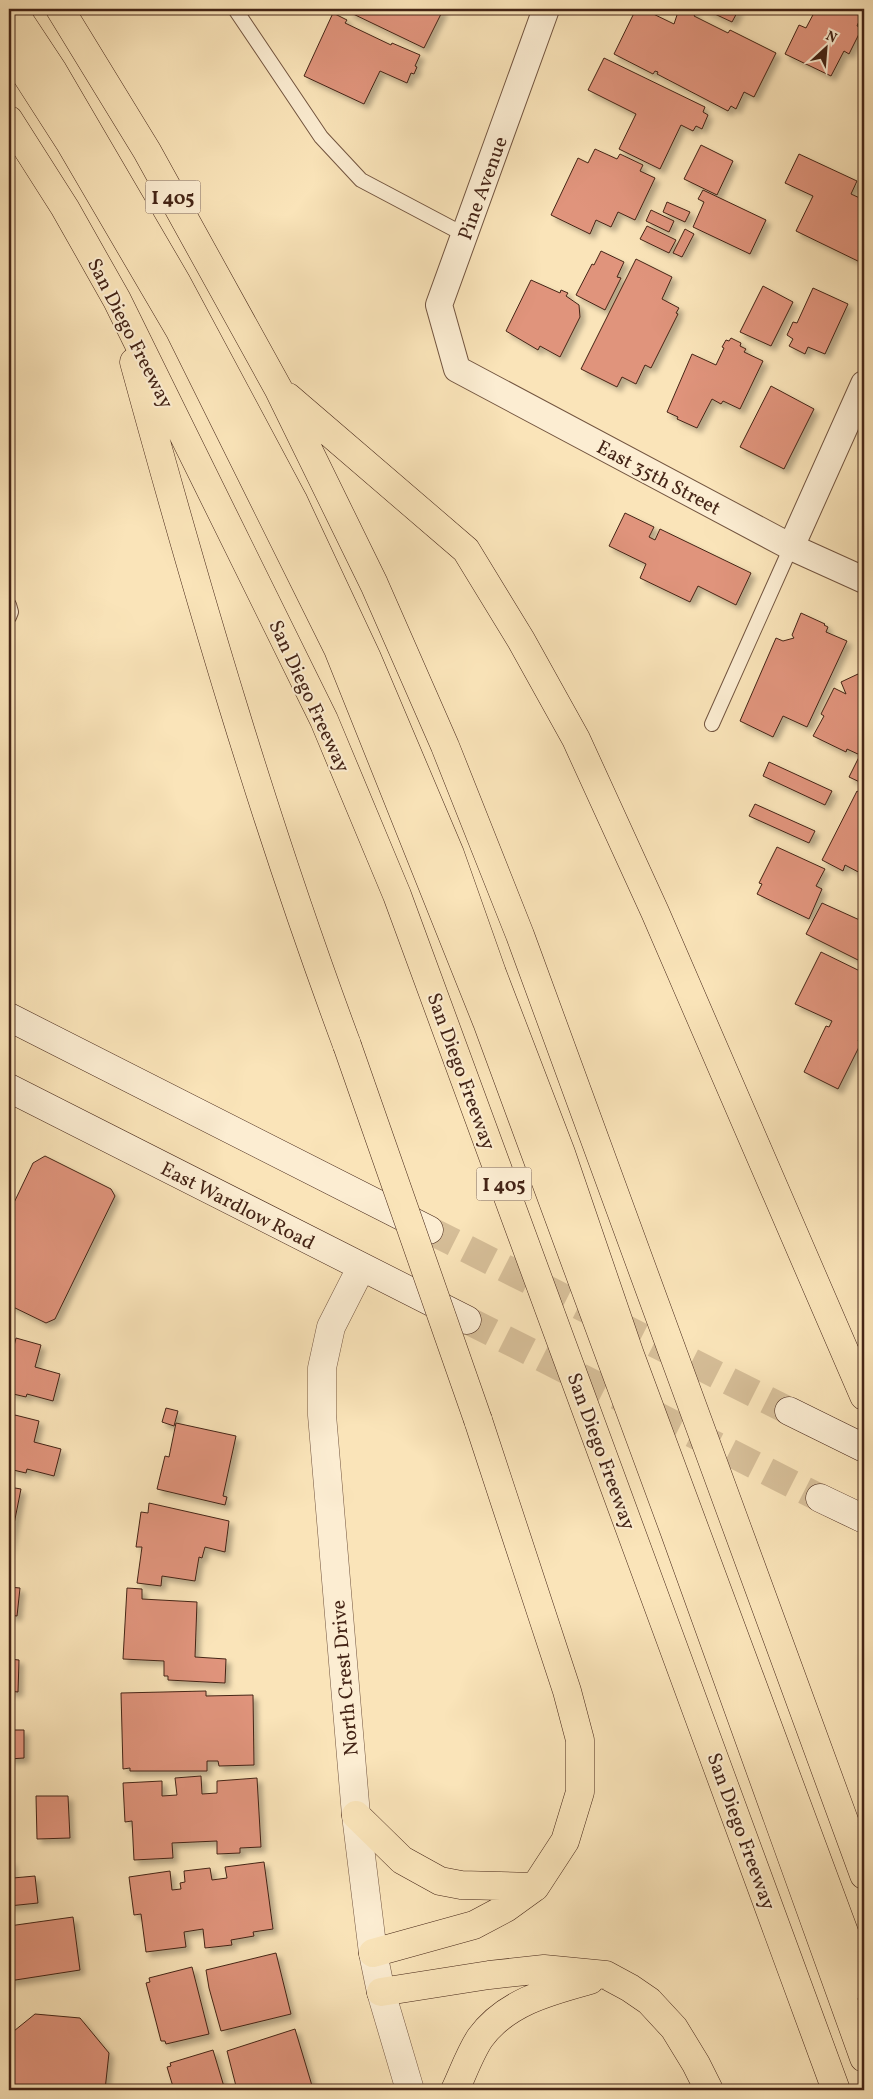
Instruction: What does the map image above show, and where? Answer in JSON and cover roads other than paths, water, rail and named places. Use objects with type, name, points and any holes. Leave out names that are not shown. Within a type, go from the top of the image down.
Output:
[{"type":"highway","points":[[12,9],[53,71],[181,292],[293,500],[367,658],[450,854],[492,973],[561,1154],[629,1352],[864,1986]]},
{"type":"highway","name":"I 405","points":[[60,9],[147,151],[279,390],[374,584],[444,746],[520,935],[864,1876]]},
{"type":"highway","points":[[9,48],[70,143],[180,330],[338,649],[491,1031],[661,1493],[864,2058]]},
{"type":"highway","name":"San Diego Freeway","points":[[9,120],[65,208],[116,300],[324,720],[397,895],[836,2090]]},
{"type":"highway","points":[[116,300],[191,569],[300,916],[478,1420],[567,1691],[580,1740],[580,1792],[565,1841],[535,1887],[506,1908],[474,1925],[373,1953]]},
{"type":"highway","points":[[279,390],[466,550],[522,640],[576,739],[655,912],[864,1396]]},
{"type":"highway","points":[[356,1816],[402,1860],[440,1881],[462,1885],[535,1887]]},
{"type":"highway","points":[[381,1992],[489,1975],[544,1969],[606,1975],[649,2001],[674,2028],[709,2090]]},
{"type":"highway","points":[[455,2090],[480,2039],[497,2019],[510,2010],[552,1991],[606,1975]]},
{"type":"main road","points":[[9,1016],[429,1230]]},
{"type":"main road","name":"East Wardlow Road","points":[[9,1088],[467,1320]]},
{"type":"main road","name":"North Crest Drive","points":[[362,1268],[331,1327],[322,1378],[322,1415],[356,1816],[373,1953],[381,1992],[410,2090]]},
{"type":"main road","points":[[789,1411],[864,1448]]},
{"type":"main road","points":[[820,1498],[864,1519]]},
{"type":"street","name":"Pine Avenue","points":[[457,369],[439,306],[546,9]]},
{"type":"street","name":"East 35th Street","points":[[457,369],[791,547],[864,580]]},
{"type":"street","points":[[791,547],[864,384]]},
{"type":"lane","points":[[235,9],[321,137],[361,180],[465,236]]},
{"type":"lane","points":[[712,724],[791,547]]},
{"type":"tunnel","points":[[429,1230],[789,1411]]},
{"type":"tunnel","points":[[467,1320],[820,1498]]}]
